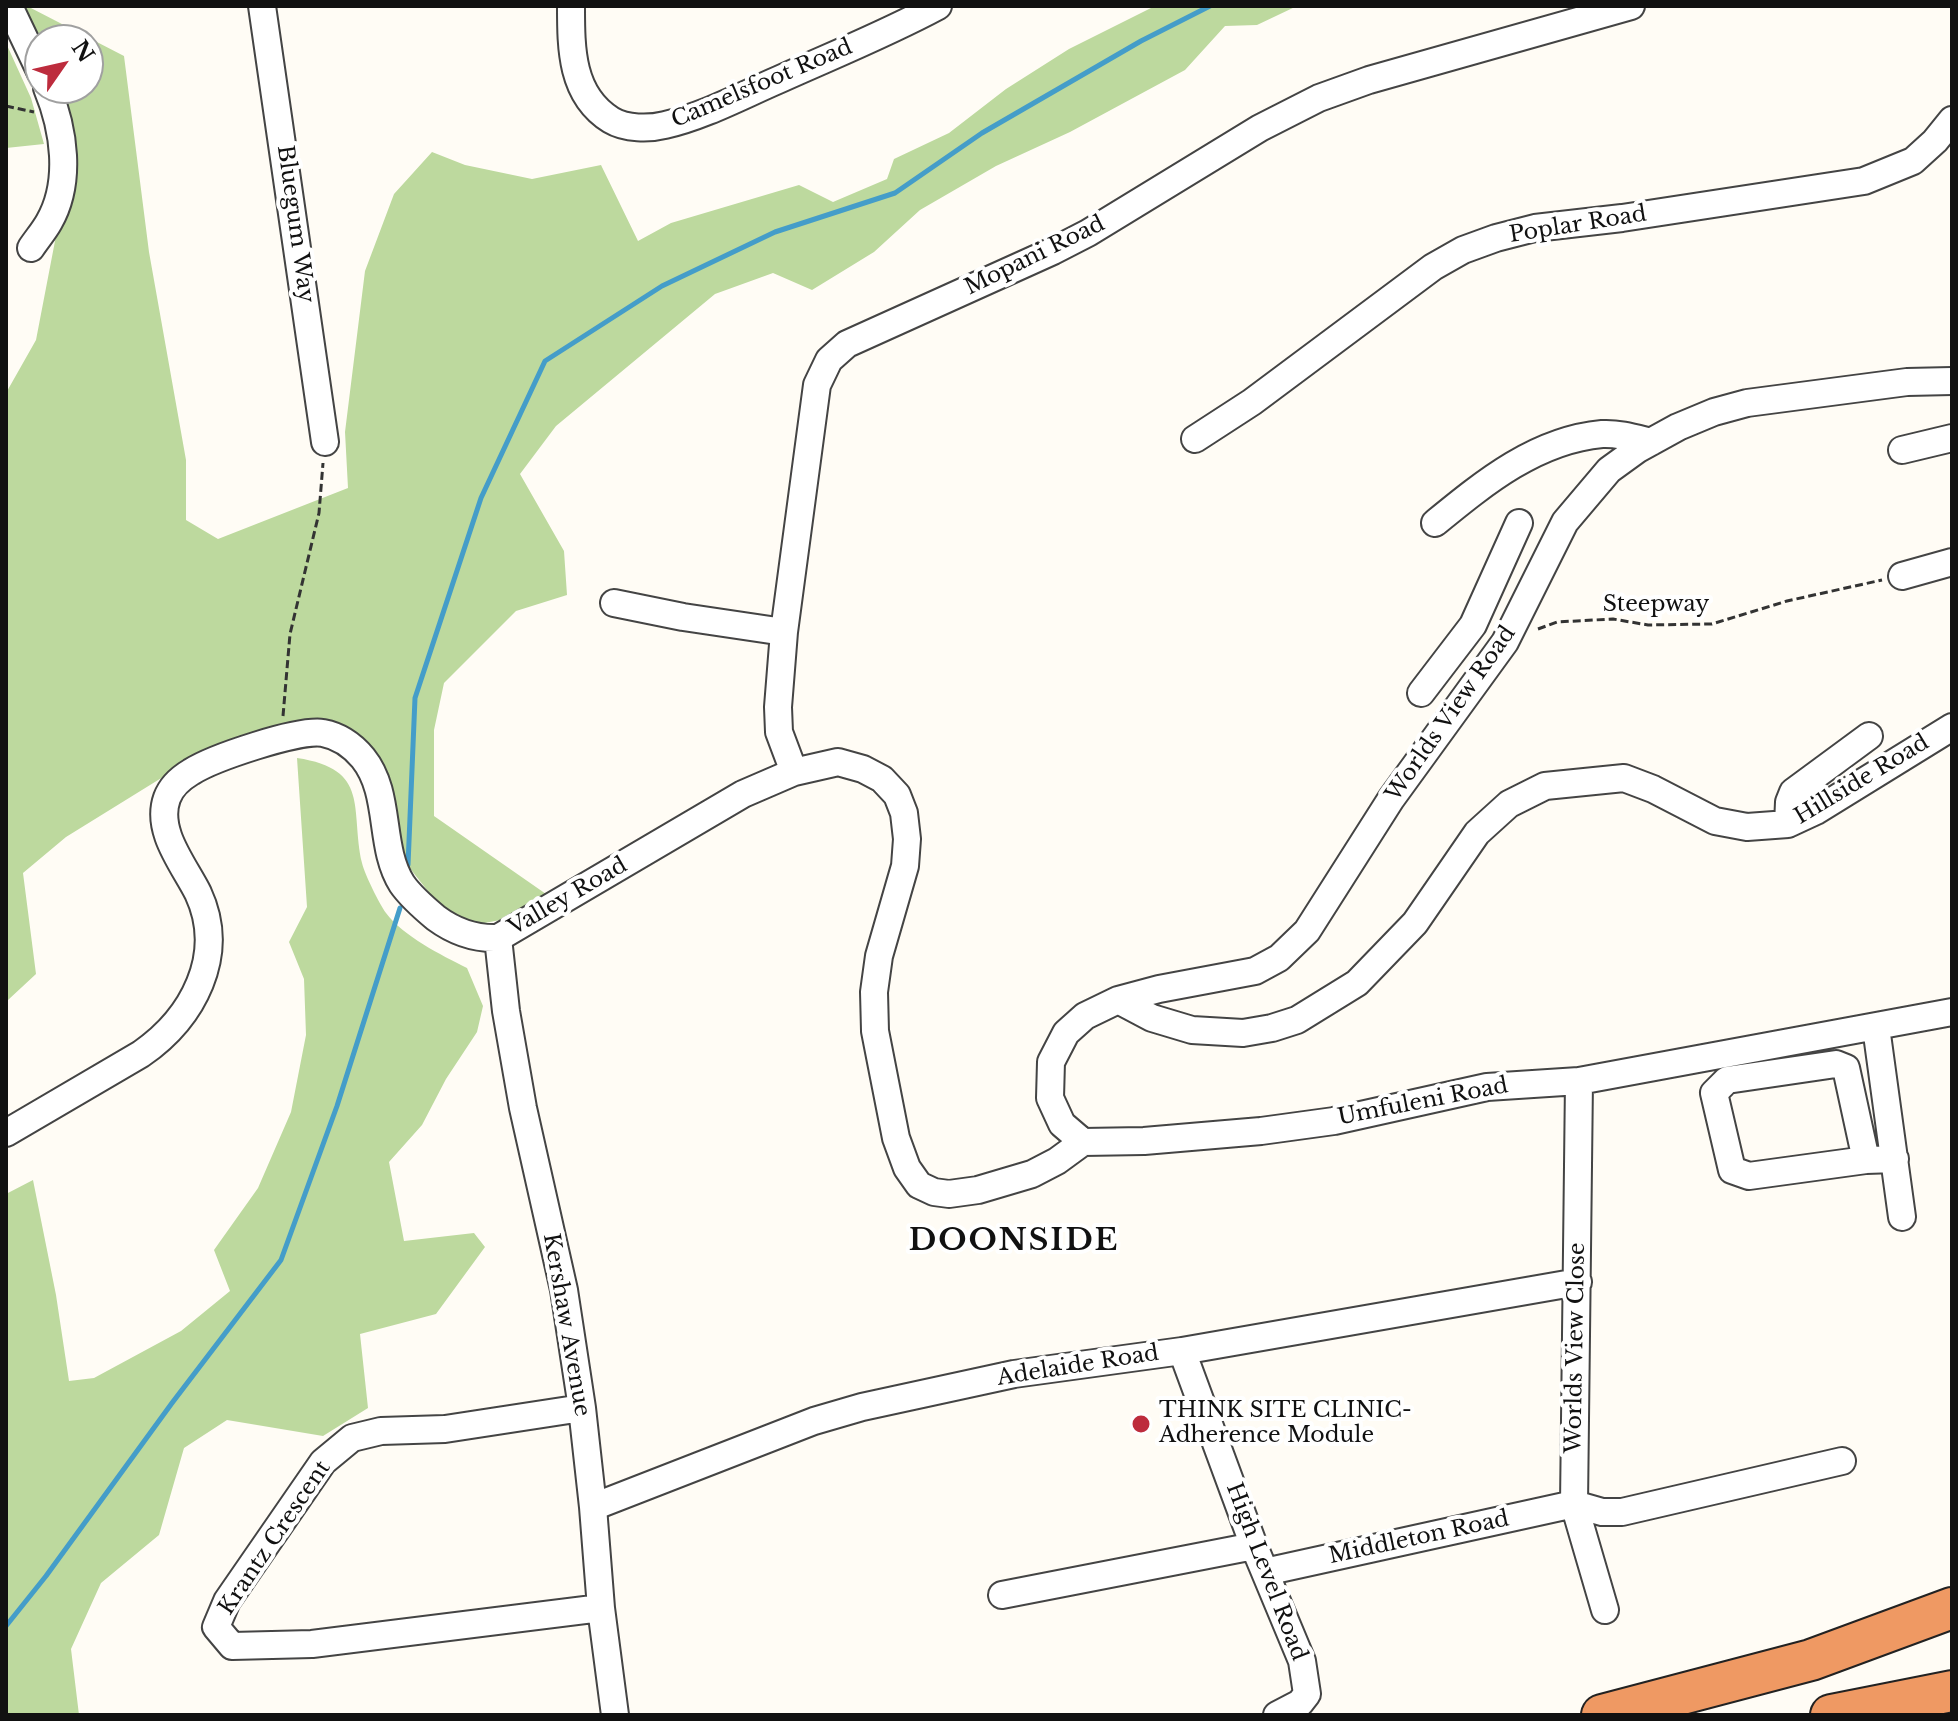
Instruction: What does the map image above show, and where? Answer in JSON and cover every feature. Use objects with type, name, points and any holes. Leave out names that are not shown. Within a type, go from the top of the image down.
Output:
[{"type":"highway","points":[[1602,1715],[1811,1660],[1952,1608]]},
{"type":"highway","points":[[1831,1715],[1952,1691]]},
{"type":"street","points":[[9,6],[24,37]]},
{"type":"street","name":"Bluegum Way","points":[[262,6],[325,442]]},
{"type":"street","name":"Camelsfoot Road","points":[[571,6],[571,45],[576,75],[589,102],[613,122],[639,128],[663,125],[699,114],[903,25],[938,6]]},
{"type":"street","name":"Mopani Road","points":[[794,772],[779,732],[784,632],[817,385],[829,360],[847,344],[1088,233],[1260,128],[1319,98],[1369,80],[1631,6]]},
{"type":"street","points":[[31,248],[50,221],[61,187],[63,146],[54,104]]},
{"type":"street","name":"Poplar Road","points":[[1195,439],[1252,402],[1433,267],[1463,250],[1535,228],[1622,218],[1864,181],[1913,161],[1952,120]]},
{"type":"street","name":"Worlds View Road","points":[[1083,1142],[1062,1124],[1050,1098],[1051,1062],[1066,1033],[1085,1016],[1118,1000],[1255,971],[1279,958],[1307,931],[1391,799],[1505,642],[1565,522],[1609,470],[1651,442],[1714,412],[1747,403],[1907,382],[1952,381]]},
{"type":"street","points":[[1435,523],[1509,466],[1543,450],[1602,434],[1651,442]]},
{"type":"street","points":[[1902,450],[1952,438]]},
{"type":"street","points":[[1421,693],[1473,625],[1519,523]]},
{"type":"street","points":[[1902,576],[1952,562]]},
{"type":"street","points":[[614,603],[784,632]]},
{"type":"street","points":[[1473,625],[1505,642]]},
{"type":"street","name":"Hillside Road","points":[[1118,1000],[1152,1018],[1192,1030],[1243,1033],[1297,1020],[1357,983],[1415,923],[1477,833],[1509,804],[1545,786],[1624,778],[1653,789],[1715,821],[1747,827],[1788,824],[1816,811],[1952,727]]},
{"type":"street","name":"Valley Road","points":[[6,1133],[161,1040],[180,1021],[196,997],[206,968],[208,923],[200,897],[169,839],[164,821],[166,799],[175,784],[199,768],[281,739],[300,733],[323,733],[344,740],[371,768],[379,788],[392,860],[401,882],[420,905],[445,924],[467,935],[498,938],[743,794],[794,772],[838,762],[863,769],[882,779],[897,795],[904,813],[907,839],[905,866],[879,956],[874,992],[875,1031],[896,1138],[907,1168],[919,1185],[934,1192],[949,1194],[978,1190],[1032,1174],[1083,1142]]},
{"type":"street","points":[[1788,824],[1789,802],[1793,792],[1869,736]]},
{"type":"street","name":"Kershaw Avenue","points":[[498,938],[506,1011],[523,1108],[564,1290],[582,1408],[601,1608],[615,1715]]},
{"type":"street","name":"Umfuleni Road","points":[[1083,1142],[1144,1141],[1334,1121],[1487,1087],[1579,1081],[1952,1012]]},
{"type":"street","points":[[1876,1027],[1902,1217]]},
{"type":"street","points":[[1866,1160],[1846,1068],[1836,1064],[1727,1080],[1714,1093],[1732,1170],[1749,1176],[1895,1159]]},
{"type":"street","name":"Worlds View Close","points":[[1579,1081],[1574,1504],[1605,1610]]},
{"type":"street","name":"Adelaide Road","points":[[593,1507],[814,1421],[862,1407],[1014,1374],[1182,1351],[1578,1282]]},
{"type":"street","name":"High Level Road","points":[[1182,1351],[1254,1546],[1302,1661],[1307,1694],[1289,1709]]},
{"type":"street","name":"Krantz Crescent","points":[[582,1408],[445,1429],[381,1431],[352,1438],[323,1462],[227,1601],[216,1627],[232,1646],[312,1644],[601,1608]]},
{"type":"street","points":[[1574,1504],[1602,1512],[1622,1512],[1842,1461]]},
{"type":"street","name":"Middleton Road","points":[[1265,1572],[1574,1504]]},
{"type":"street","points":[[1002,1595],[1254,1546]]},
{"type":"path","points":[[281,739],[290,634],[319,513],[325,442]]},
{"type":"path","name":"Steepway","points":[[1505,642],[1557,622],[1613,619],[1648,625],[1712,624],[1787,601],[1902,576]]},
{"type":"green space","points":[[21,6],[27,6],[62,24],[29,24]]},
{"type":"green space","points":[[1155,6],[1297,6],[1257,25],[1225,26],[1185,70],[1070,132],[996,166],[920,210],[874,252],[812,290],[773,273],[715,294],[556,426],[520,474],[564,551],[567,595],[516,611],[444,683],[434,730],[434,816],[546,894],[516,917],[474,925],[438,904],[401,857],[371,750],[353,732],[330,721],[302,721],[184,764],[66,837],[23,873],[36,974],[6,1000],[6,393],[36,340],[60,215],[56,104],[104,104],[104,46],[124,56],[149,252],[186,460],[186,520],[218,539],[348,488],[345,432],[365,271],[394,194],[432,152],[465,165],[532,179],[601,165],[638,241],[671,223],[799,185],[833,202],[887,179],[894,159],[949,133],[1006,89],[1069,49]]},
{"type":"green space","points":[[6,43],[24,83],[24,104],[33,104],[44,144],[6,148]]},
{"type":"green space","points":[[297,758],[321,763],[337,771],[347,782],[356,809],[362,863],[383,908],[412,937],[467,968],[483,1006],[477,1032],[446,1079],[422,1125],[389,1162],[404,1241],[474,1233],[485,1247],[436,1314],[360,1334],[368,1408],[323,1436],[227,1420],[184,1448],[159,1535],[101,1583],[71,1649],[79,1715],[6,1715],[6,1194],[33,1180],[69,1381],[94,1378],[181,1331],[230,1291],[214,1250],[258,1188],[291,1112],[306,1035],[304,979],[289,942],[307,907]]},
{"type":"waterway","points":[[408,865],[415,698],[481,498],[545,361],[662,286],[775,232],[895,193],[982,133],[1141,41],[1210,6]]},
{"type":"waterway","points":[[6,1626],[281,1260],[337,1106],[400,908]]},
{"type":"place","name":"THINK SITE CLINIC- Adherence Module","points":[[1141,1424]]},
{"type":"district","name":"DOONSIDE","points":[[1014,1242]]}]
